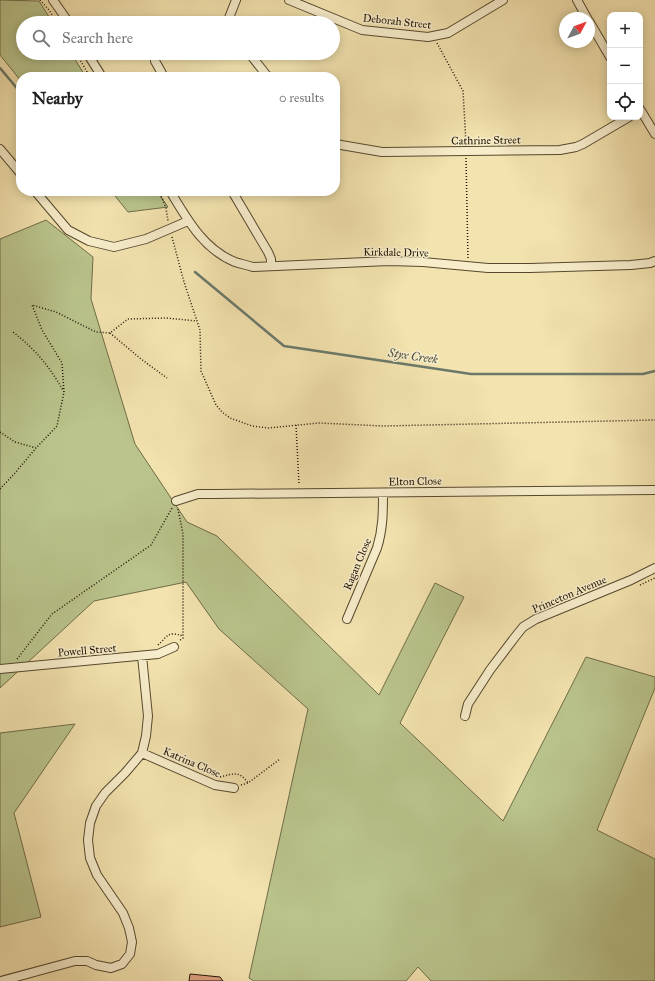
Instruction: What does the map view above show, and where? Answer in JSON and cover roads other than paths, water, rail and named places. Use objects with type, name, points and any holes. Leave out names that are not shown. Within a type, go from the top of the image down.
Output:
[{"type":"street","points":[[53,0],[64,16]]},
{"type":"street","points":[[230,16],[236,0]]},
{"type":"street","name":"Deborah Street","points":[[289,0],[328,16]]},
{"type":"street","points":[[577,0],[584,12]]},
{"type":"street","name":"Deborah Street","points":[[340,21],[362,30],[433,36],[448,33],[500,1]]},
{"type":"street","points":[[595,31],[607,52]]},
{"type":"street","points":[[91,60],[99,72]]},
{"type":"street","points":[[255,60],[264,72]]},
{"type":"street","points":[[155,61],[161,72]]},
{"type":"street","points":[[643,115],[655,134]]},
{"type":"street","name":"Cathrine Street","points":[[340,145],[382,152],[560,150],[583,144],[624,120]]},
{"type":"street","points":[[0,149],[16,168]]},
{"type":"street","points":[[39,196],[68,230],[89,241],[114,246],[146,239],[188,221]]},
{"type":"street","name":"Kirkdale Drive","points":[[173,196],[188,221],[203,241],[219,253],[235,262],[253,267],[389,260],[488,268],[530,268],[631,265],[650,263],[655,260]]},
{"type":"street","points":[[235,196],[268,252],[271,259],[271,266]]},
{"type":"street","name":"Elton Close","points":[[176,501],[198,494],[655,490]]},
{"type":"street","name":"Ragan Close","points":[[347,619],[379,542],[383,524],[383,493]]},
{"type":"street","name":"Princeton Avenue","points":[[465,716],[468,704],[475,692],[511,642],[524,627],[536,619],[631,580],[655,568]]},
{"type":"street","name":"Powell Street","points":[[0,669],[158,654],[174,647]]},
{"type":"street","points":[[1,981],[22,978],[75,961],[87,961],[96,966],[111,968],[122,964],[130,954],[132,942],[129,928],[123,912],[96,876],[90,858],[88,840],[90,823],[96,806],[105,793],[126,773],[142,753],[146,736],[148,716],[142,656]]},
{"type":"street","name":"Katrina Close","points":[[142,753],[215,785],[234,788]]},
{"type":"waterway","points":[[0,68],[16,87]]},
{"type":"waterway","name":"Styx Creek","points":[[195,272],[284,346],[471,374],[643,374],[655,371]]}]
